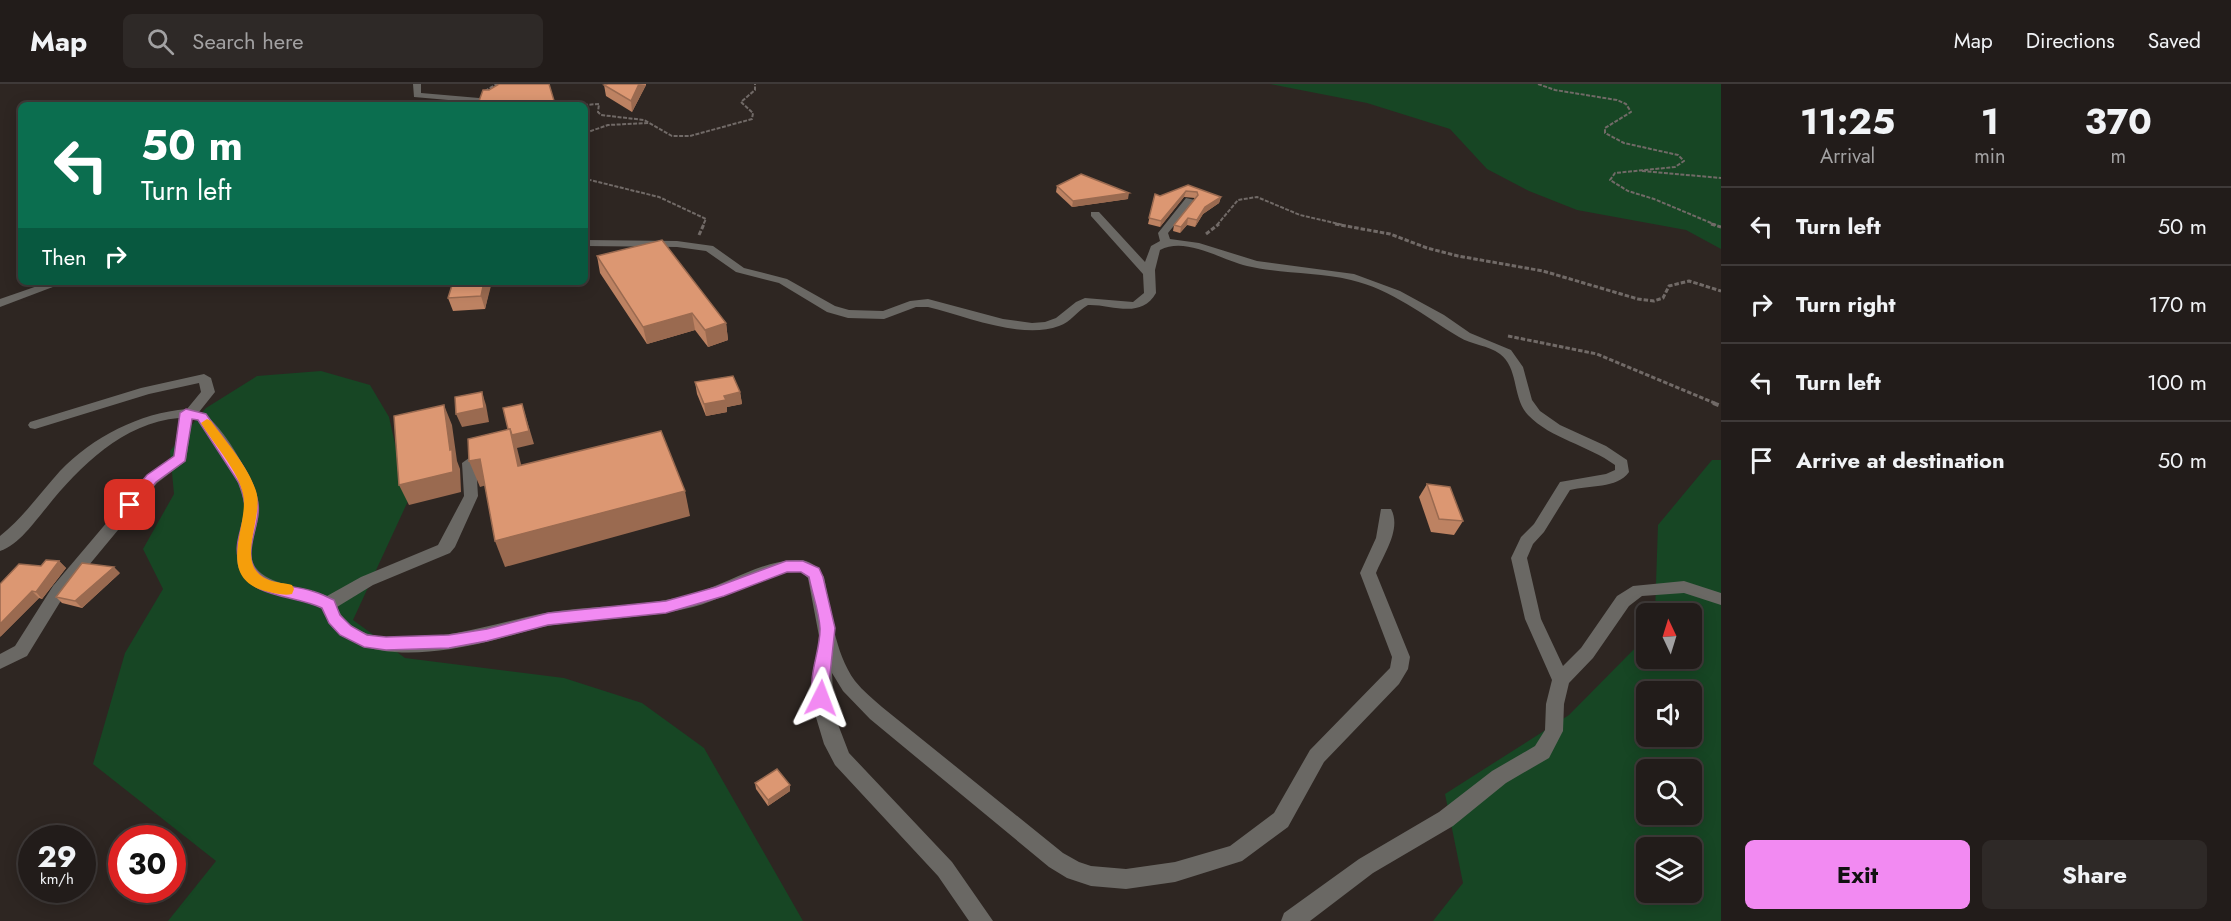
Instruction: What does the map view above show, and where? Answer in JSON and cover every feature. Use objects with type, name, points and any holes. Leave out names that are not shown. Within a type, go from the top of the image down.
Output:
[{"type":"street","points":[[417,84],[417,95],[476,100],[476,102]]},
{"type":"street","points":[[1166,242],[1163,233],[1190,200]]},
{"type":"street","points":[[1095,214],[1148,272]]},
{"type":"street","points":[[588,243],[677,244],[709,248],[740,270],[783,281],[831,309],[848,314],[884,315],[914,304],[928,303],[1031,326],[1058,323],[1068,318],[1075,311],[1076,306],[1085,302],[1131,306],[1140,303],[1150,294],[1148,272],[1155,248],[1166,242],[1186,243],[1236,260],[1285,270],[1353,277],[1374,284],[1438,316],[1467,336],[1495,345],[1507,353],[1519,374],[1527,404],[1534,414],[1547,423],[1610,452],[1622,463],[1622,472],[1614,479],[1578,481],[1565,486],[1539,528],[1527,541],[1519,558],[1533,619],[1561,680]]},
{"type":"street","points":[[0,303],[51,285]]},
{"type":"street","points":[[0,662],[21,651],[66,582],[152,479],[181,458],[189,413],[208,392],[204,378],[146,391],[35,425]]},
{"type":"street","points":[[0,545],[92,451],[136,425],[161,416],[189,413],[202,417],[246,482],[252,509],[244,540],[243,557],[253,577],[265,585],[328,604],[334,619],[345,630],[364,641],[413,644],[449,641],[487,635],[548,619],[666,607],[719,592],[777,569],[797,566],[808,568],[816,577],[836,661],[842,675],[864,702],[1056,860],[1074,871],[1091,876],[1126,879],[1175,872],[1236,854],[1281,820],[1317,756],[1370,705],[1399,669],[1401,657],[1368,573],[1374,555],[1383,545],[1387,529],[1386,513]]},
{"type":"street","points":[[328,604],[367,581],[444,549],[471,496],[469,463]]},
{"type":"street","points":[[1292,921],[1366,866],[1446,819],[1499,777],[1542,752],[1554,731],[1555,704],[1561,680],[1587,653],[1623,601],[1639,590],[1684,587],[1721,599]]},
{"type":"street","points":[[828,628],[821,684],[824,712],[832,742],[842,759],[945,869],[982,921]]},
{"type":"path","points":[[588,105],[599,104],[598,112],[602,115],[650,123],[672,136],[690,136],[752,119],[754,115],[741,102],[755,90],[755,84]]},
{"type":"path","points":[[1538,84],[1555,90],[1617,100],[1626,104],[1631,112],[1608,124],[1605,133],[1624,143],[1678,155],[1684,161],[1675,167],[1615,173],[1610,180],[1628,192],[1660,201],[1695,219],[1721,227]]},
{"type":"path","points":[[588,132],[608,125],[650,123]]},
{"type":"path","points":[[1635,170],[1721,178]]},
{"type":"path","points":[[588,178],[659,197],[706,219],[701,234],[694,240],[677,244]]},
{"type":"path","points":[[1186,243],[1218,227],[1238,200],[1257,197],[1300,215],[1325,222],[1377,231],[1458,256],[1553,273],[1638,298],[1654,301],[1663,298],[1669,286],[1689,281],[1721,291]]},
{"type":"path","points":[[1505,336],[1597,354],[1721,406]]},
{"type":"green space","points":[[1270,84],[1721,84],[1721,249],[1686,230],[1577,210],[1529,191],[1487,169],[1450,129],[1367,103]]},
{"type":"green space","points":[[321,371],[370,385],[389,417],[408,501],[353,620],[405,658],[564,678],[642,703],[704,748],[803,921],[168,921],[182,903],[186,903],[186,898],[216,861],[186,837],[186,825],[170,825],[93,764],[125,653],[163,589],[143,549],[174,494],[170,451],[206,408],[257,376]]},
{"type":"green space","points":[[1712,460],[1721,460],[1721,921],[1433,921],[1463,883],[1445,794],[1569,715],[1636,647],[1636,669],[1702,669],[1702,603],[1655,603],[1658,525]]},
{"type":"building","points":[[499,84],[549,84],[554,102],[475,102],[479,101],[483,90],[489,90]]},
{"type":"building","points":[[639,84],[631,101],[604,85]]},
{"type":"building","points":[[1081,174],[1129,193],[1073,201],[1057,186]]},
{"type":"building","points":[[1188,185],[1221,197],[1205,207],[1197,220],[1188,218],[1181,227],[1174,225],[1198,195],[1197,192],[1186,191],[1161,221],[1149,218],[1155,194],[1160,196]]},
{"type":"building","points":[[662,240],[726,323],[705,330],[692,313],[643,327],[597,256]]},
{"type":"building","points":[[452,285],[483,285],[481,296],[448,298]]},
{"type":"building","points":[[733,376],[740,392],[724,396],[726,400],[704,404],[695,382]]},
{"type":"building","points":[[482,392],[484,408],[456,414],[455,397]]},
{"type":"building","points":[[522,404],[529,431],[512,435],[508,429],[503,408]]},
{"type":"building","points":[[444,405],[450,450],[452,449],[453,472],[399,485],[394,416]]},
{"type":"building","points":[[510,429],[518,466],[661,431],[685,491],[495,541],[480,459],[469,461],[468,439]]},
{"type":"building","points":[[1427,484],[1450,487],[1463,521],[1439,519]]},
{"type":"building","points":[[46,560],[59,561],[36,592],[32,591],[0,624],[0,584],[19,564],[41,566]]},
{"type":"building","points":[[82,563],[114,567],[75,601],[56,597]]},
{"type":"building","points":[[777,769],[790,785],[768,800],[755,783]]},
{"type":"slow traffic","points":[[207,423],[246,482],[250,494],[252,509],[244,540],[243,557],[247,568],[253,577],[265,585],[287,589]]},
{"type":"route","points":[[130,505],[152,479],[181,458],[186,413],[202,417],[246,482],[250,494],[252,509],[244,540],[243,557],[253,577],[265,585],[290,590],[328,604],[334,619],[345,630],[364,641],[386,644],[449,641],[487,635],[548,619],[666,607],[719,592],[777,569],[803,566],[813,572],[816,577],[828,628],[821,698]]}]
